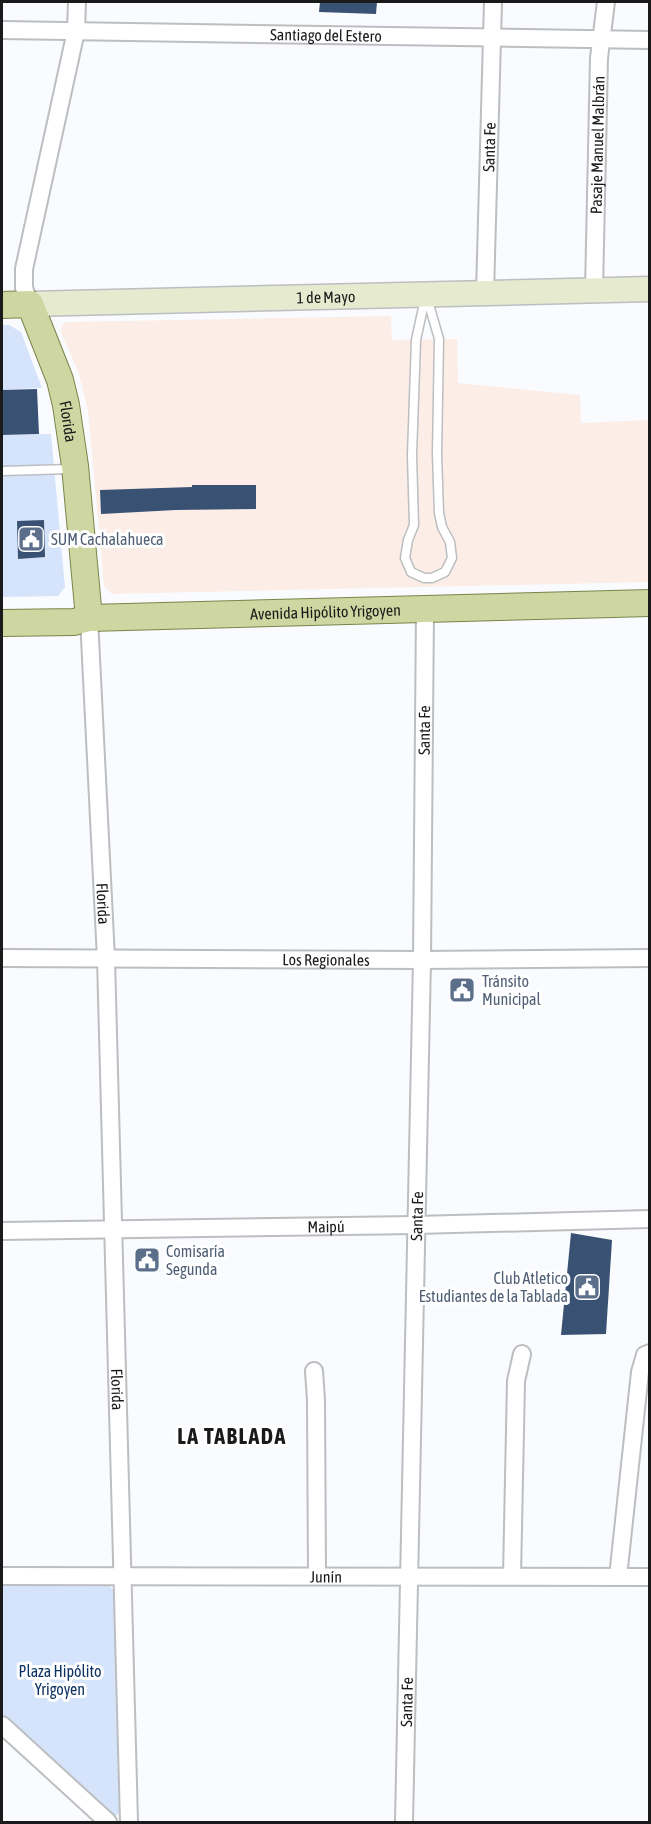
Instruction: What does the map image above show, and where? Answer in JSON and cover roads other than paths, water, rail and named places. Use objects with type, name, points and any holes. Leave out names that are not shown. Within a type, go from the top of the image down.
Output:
[{"type":"main road","name":"1 de Mayo","points":[[2,305],[30,304]]},
{"type":"main road","name":"Florida","points":[[30,304],[60,380],[66,405],[75,469],[89,618]]},
{"type":"main road","name":"Avenida Hipólito Yrigoyen","points":[[2,623],[74,622],[89,618],[650,603]]},
{"type":"street","name":"Florida","points":[[30,304],[24,288],[24,268],[76,31],[77,2]]},
{"type":"street","name":"Santa Fe","points":[[485,293],[493,2]]},
{"type":"street","name":"Pasaje Manuel Malbrán","points":[[594,291],[599,58],[606,2]]},
{"type":"street","name":"Santiago del Estero","points":[[2,30],[650,40]]},
{"type":"street","name":"1 de Mayo","points":[[30,304],[650,290]]},
{"type":"street","name":"Santa Fe","points":[[404,1822],[422,960],[425,609]]},
{"type":"street","name":"Florida","points":[[89,618],[106,959],[129,1822]]},
{"type":"street","name":"Los Regionales","points":[[2,958],[422,960],[650,958]]},
{"type":"street","name":"Maipú","points":[[2,1231],[650,1219]]},
{"type":"street","points":[[512,1576],[516,1381],[522,1354]]},
{"type":"street","points":[[618,1577],[640,1372],[647,1354]]},
{"type":"street","points":[[314,1371],[317,1576]]},
{"type":"street","name":"Junín","points":[[2,1576],[650,1577]]},
{"type":"street","points":[[2,1725],[108,1822]]},
{"type":"lane","points":[[426,294],[439,339],[437,454],[440,513],[442,527],[450,542],[452,558],[444,572],[432,578],[424,578],[411,572],[405,558],[408,540],[414,525],[412,454],[416,340],[426,294]]},
{"type":"lane","points":[[2,471],[75,469]]},
{"type":"place","name":"SUM Cachalahueca","points":[[31,539]]},
{"type":"place","name":"Tránsito Municipal","points":[[462,990]]},
{"type":"place","name":"Comisaría Segunda","points":[[147,1260]]},
{"type":"place","name":"Club Atletico Estudiantes de la Tablada","points":[[587,1287]]},
{"type":"district","name":"LA TABLADA","points":[[232,1436]]},
{"type":"park label","name":"Plaza Hipólito Yrigoyen","points":[[60,1680]]}]
